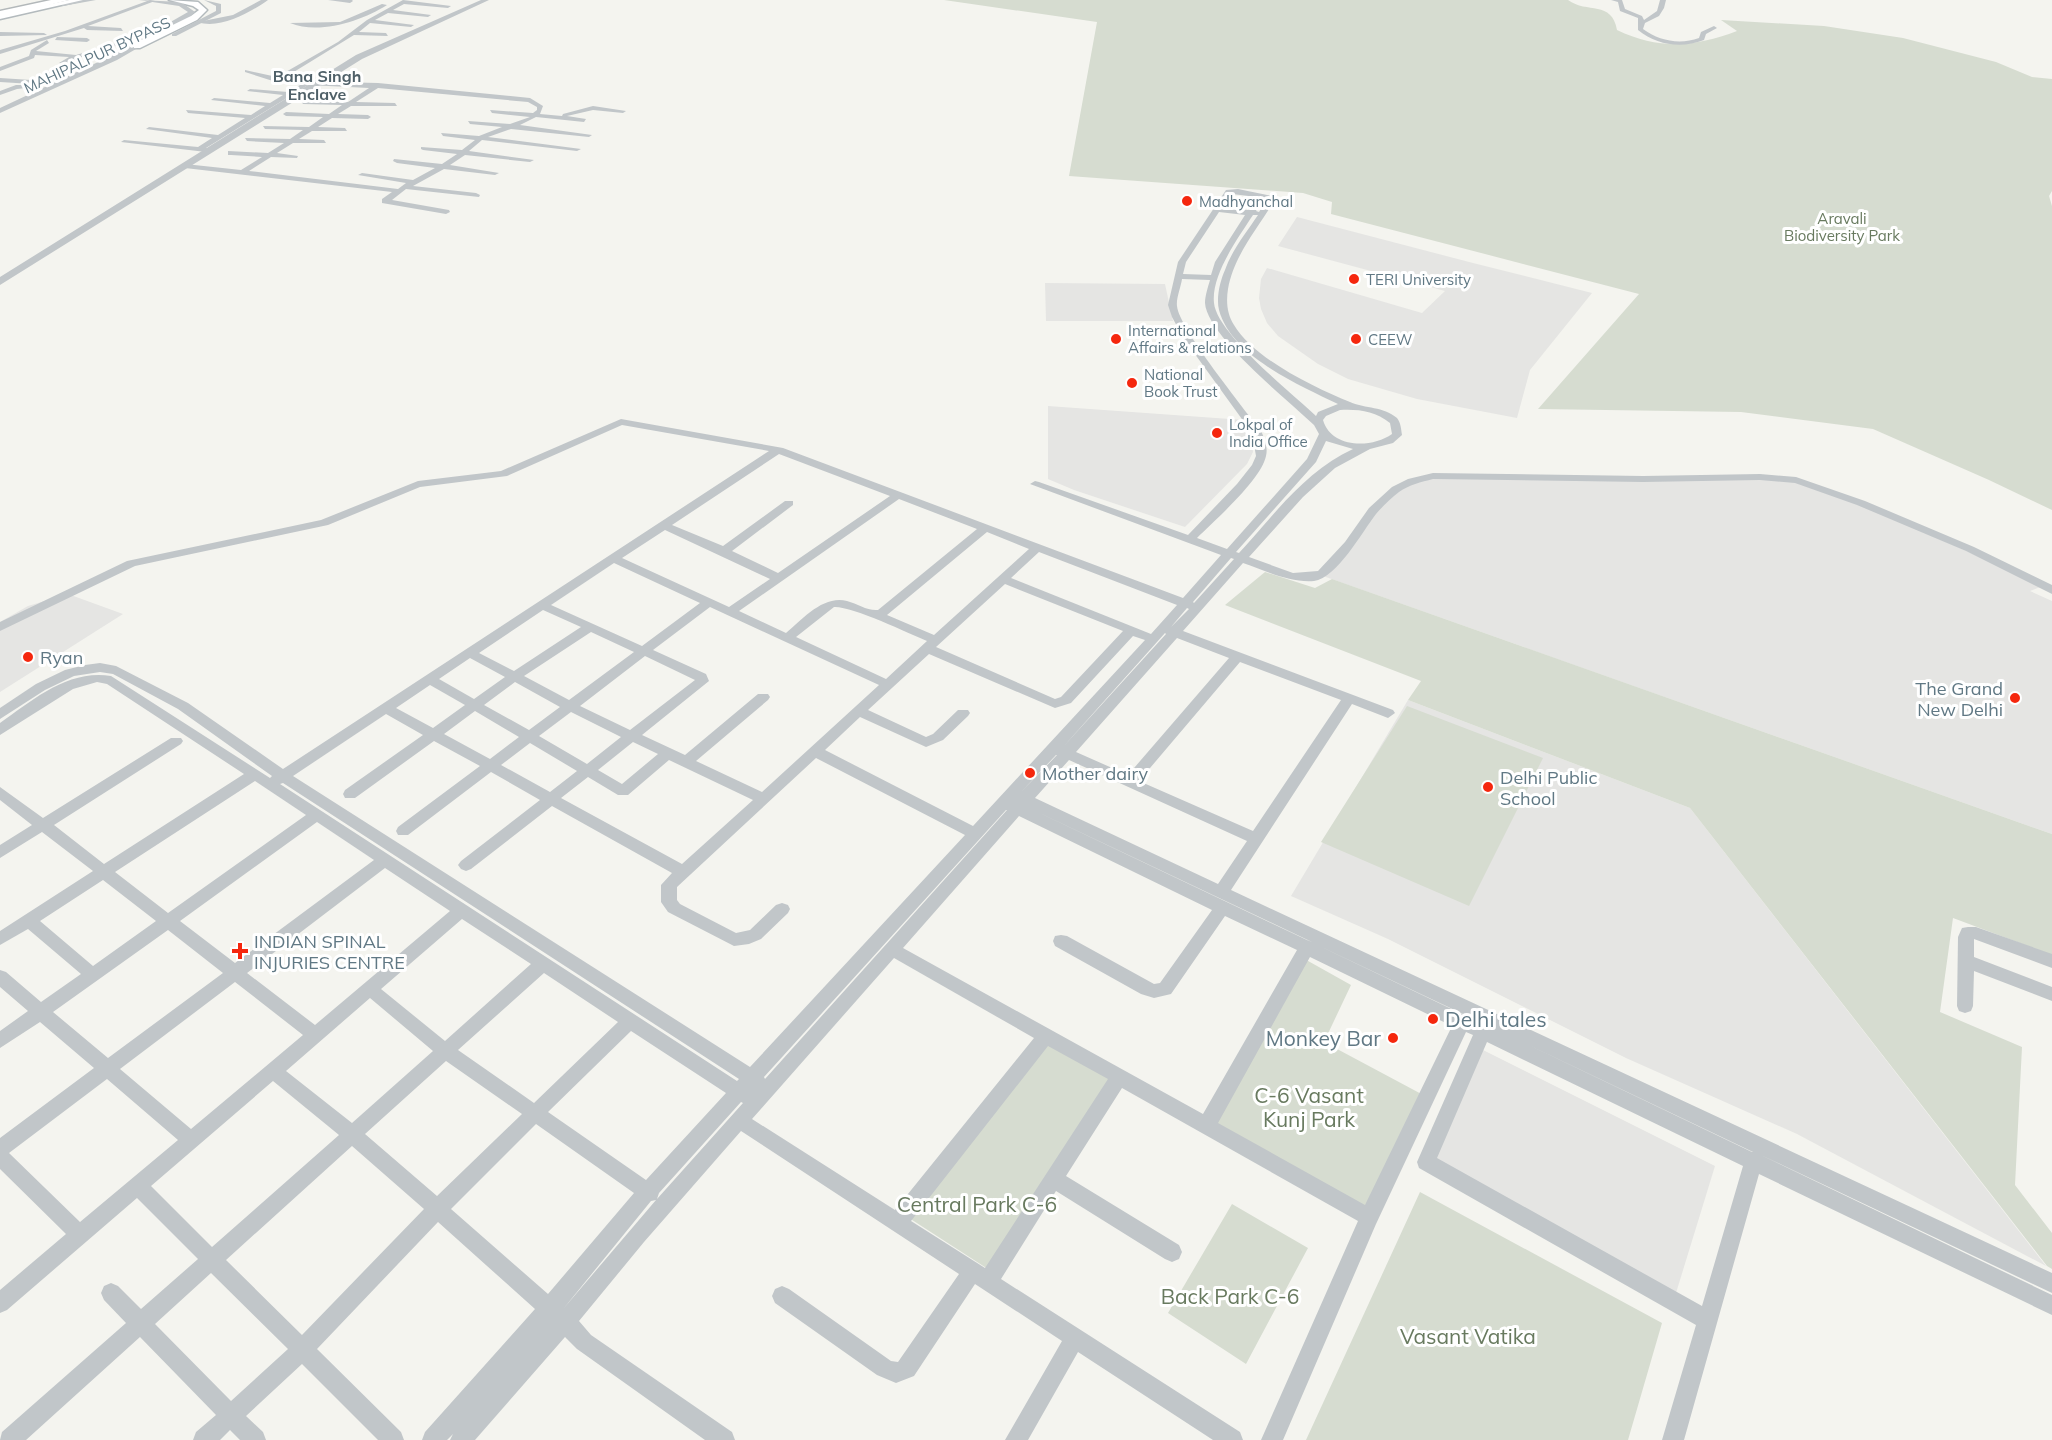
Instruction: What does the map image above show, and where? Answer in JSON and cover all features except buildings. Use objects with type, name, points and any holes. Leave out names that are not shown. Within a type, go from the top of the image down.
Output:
[{"type":"highway","points":[[0,13],[52,0]]},
{"type":"highway","points":[[0,13],[26,2]]},
{"type":"highway","points":[[0,13],[64,2]]},
{"type":"main road","points":[[26,2],[39,0]]},
{"type":"main road","points":[[64,2],[79,0]]},
{"type":"main road","points":[[137,46],[194,18],[203,10],[195,4],[173,0]]},
{"type":"main road","points":[[147,46],[209,13],[211,6],[194,0]]},
{"type":"street","points":[[64,2],[93,0]]},
{"type":"street","name":"MAHIPALPUR BYPASS","points":[[0,113],[137,46],[192,12],[181,4],[142,0]]},
{"type":"street","name":"MAHIPALPUR BYPASS","points":[[0,113],[201,22],[220,9],[216,3],[207,0]]},
{"type":"street","points":[[201,22],[230,19],[265,0]]},
{"type":"street","points":[[331,0],[352,1]]},
{"type":"street","points":[[293,23],[341,24],[394,0]]},
{"type":"street","points":[[0,282],[185,166],[320,87],[365,54],[486,0]]},
{"type":"street","points":[[1614,0],[1620,1],[1622,10],[1640,17],[1642,22],[1640,29],[1652,38],[1683,42],[1697,41],[1702,39],[1703,33],[1714,28]]},
{"type":"street","points":[[1642,22],[1657,16],[1664,4],[1663,0]]},
{"type":"street","points":[[0,52],[55,37],[152,1]]},
{"type":"street","points":[[340,6],[352,1]]},
{"type":"street","points":[[276,80],[340,44],[369,21],[405,1],[448,6]]},
{"type":"street","points":[[386,11],[428,15]]},
{"type":"street","points":[[369,21],[411,25]]},
{"type":"street","points":[[0,33],[11,26]]},
{"type":"street","points":[[79,28],[121,30]]},
{"type":"street","points":[[0,33],[87,40]]},
{"type":"street","points":[[353,33],[386,35]]},
{"type":"street","points":[[0,69],[30,58],[33,53],[55,37]]},
{"type":"street","points":[[33,53],[86,56],[116,45]]},
{"type":"street","points":[[0,93],[14,84],[32,82],[75,64],[62,63],[74,56]]},
{"type":"street","points":[[247,71],[276,80],[369,92]]},
{"type":"street","points":[[0,80],[51,88]]},
{"type":"street","points":[[39,82],[62,83]]},
{"type":"street","points":[[198,150],[306,84]]},
{"type":"street","points":[[320,87],[378,85],[530,100],[538,103],[540,108],[537,117]]},
{"type":"street","points":[[243,172],[378,85]]},
{"type":"street","points":[[250,91],[289,94]]},
{"type":"street","points":[[214,100],[271,105]]},
{"type":"street","points":[[303,102],[395,105]]},
{"type":"street","points":[[446,212],[385,202],[402,189],[466,153],[479,138],[537,117],[573,114],[593,108],[623,111]]},
{"type":"street","points":[[188,111],[251,117]]},
{"type":"street","points":[[492,111],[584,120]]},
{"type":"street","points":[[286,114],[368,117]]},
{"type":"street","points":[[470,122],[589,135]]},
{"type":"street","points":[[266,127],[345,130]]},
{"type":"street","points":[[149,129],[219,137]]},
{"type":"street","points":[[443,134],[577,149]]},
{"type":"street","points":[[247,139],[324,142]]},
{"type":"street","points":[[124,142],[211,151]]},
{"type":"street","points":[[423,148],[530,160]]},
{"type":"street","points":[[231,153],[294,156]]},
{"type":"street","points":[[397,161],[495,173]]},
{"type":"street","points":[[185,166],[476,195]]},
{"type":"street","points":[[362,175],[414,182]]},
{"type":"street","points":[[1190,539],[1253,472],[1261,457],[1260,443],[1251,424],[1176,317],[1173,305],[1182,262],[1231,191],[1270,199],[1228,272],[1222,297],[1226,319],[1243,341],[1291,377],[1352,406],[1368,408],[1384,414],[1397,427],[1397,435],[1389,442],[1366,447],[1343,457],[1324,471],[1236,555]]},
{"type":"street","points":[[1261,196],[1248,213],[1219,262],[1213,278],[1209,301],[1211,310],[1226,336],[1321,429],[1340,443],[1366,447]]},
{"type":"street","points":[[1216,210],[1263,214]]},
{"type":"street","points":[[1178,276],[1213,278]]},
{"type":"street","points":[[433,1440],[637,1235],[891,949],[1014,801],[1163,633],[1236,555],[1320,447],[1319,417],[1327,411],[1352,406]]},
{"type":"street","points":[[0,627],[131,563],[324,523],[418,484],[503,474],[621,422],[778,450],[1190,606]]},
{"type":"street","points":[[277,780],[778,450]]},
{"type":"street","points":[[1035,484],[1292,576],[1314,577],[1323,573],[1349,544],[1373,510],[1396,489],[1412,481],[1433,476],[1643,479],[1778,477],[1819,487],[1860,503],[1970,549],[2052,590]]},
{"type":"street","points":[[730,612],[898,495]]},
{"type":"street","points":[[724,551],[789,503]]},
{"type":"street","points":[[664,525],[780,579]]},
{"type":"street","points":[[876,615],[886,611],[985,528]]},
{"type":"street","points":[[782,909],[751,939],[726,937],[674,908],[669,902],[669,885],[681,871],[1037,548]]},
{"type":"street","points":[[614,558],[887,684]]},
{"type":"street","points":[[1003,579],[1132,629],[1163,633],[1238,656],[1388,712]]},
{"type":"street","points":[[403,831],[709,602]]},
{"type":"street","points":[[787,638],[830,604],[847,603],[876,615],[1055,704],[1066,700],[1132,629]]},
{"type":"street","points":[[466,865],[702,679],[542,605]]},
{"type":"street","points":[[350,794],[515,676],[590,627]]},
{"type":"street","points":[[1059,751],[1163,633]]},
{"type":"street","points":[[470,653],[569,706],[762,798]]},
{"type":"street","points":[[1130,782],[1238,656]]},
{"type":"street","points":[[0,714],[64,675],[77,670],[94,672],[116,670],[183,705],[317,815],[755,1102]]},
{"type":"street","points":[[0,730],[94,672]]},
{"type":"street","points":[[94,672],[111,680],[255,774],[277,780],[767,1088]]},
{"type":"street","points":[[430,679],[624,791],[667,754]]},
{"type":"street","points":[[686,762],[763,697]]},
{"type":"street","points":[[1061,941],[1147,988],[1160,991],[1164,989],[1222,899],[1256,839],[1349,698]]},
{"type":"street","points":[[386,708],[681,871]]},
{"type":"street","points":[[858,711],[926,742],[938,737],[963,713]]},
{"type":"street","points":[[0,852],[176,741]]},
{"type":"street","points":[[814,751],[975,834]]},
{"type":"street","points":[[1059,751],[1256,839]]},
{"type":"street","points":[[0,939],[255,774]]},
{"type":"street","points":[[0,792],[316,1035]]},
{"type":"street","points":[[461,1440],[557,1315],[621,1221],[650,1193],[739,1092],[975,834],[1014,801]]},
{"type":"street","points":[[1014,801],[2052,1283]]},
{"type":"street","points":[[0,1041],[317,815]]},
{"type":"street","points":[[0,1149],[385,860]]},
{"type":"street","points":[[1222,899],[1306,947],[2052,1305]]},
{"type":"street","points":[[0,1303],[462,910]]},
{"type":"street","points":[[29,921],[93,975]]},
{"type":"street","points":[[1965,1006],[1966,934],[1971,932],[2052,960]]},
{"type":"street","points":[[1206,1126],[1306,947]]},
{"type":"street","points":[[891,949],[1370,1217]]},
{"type":"street","points":[[1966,961],[2052,994]]},
{"type":"street","points":[[16,1438],[211,1260],[543,964]]},
{"type":"street","points":[[0,977],[191,1140]]},
{"type":"street","points":[[370,988],[445,1051],[650,1193]]},
{"type":"street","points":[[204,1440],[302,1350],[438,1209],[630,1021]]},
{"type":"street","points":[[1272,1440],[1370,1217],[1463,1021]]},
{"type":"street","points":[[1483,1031],[1426,1162],[1707,1320]]},
{"type":"street","points":[[897,1223],[1045,1036]]},
{"type":"street","points":[[273,1071],[352,1134],[557,1315],[584,1342],[724,1440]]},
{"type":"street","points":[[782,1296],[891,1373],[900,1374],[907,1369],[980,1276],[1053,1179],[1119,1077]]},
{"type":"street","points":[[739,1120],[1232,1440]]},
{"type":"street","points":[[0,1156],[80,1235]]},
{"type":"street","points":[[1673,1440],[1754,1160]]},
{"type":"street","points":[[1053,1179],[1172,1252]]},
{"type":"street","points":[[138,1186],[393,1440]]},
{"type":"street","points":[[111,1293],[255,1440]]},
{"type":"street","points":[[1016,1440],[1075,1338]]},
{"type":"shaded area","points":[[1297,217],[1592,293],[1530,370],[1517,418],[1417,399],[1348,379],[1318,364],[1278,336],[1267,323],[1259,298],[1261,279],[1267,268],[1422,313],[1445,291],[1278,246]]},
{"type":"shaded area","points":[[1045,283],[1165,284],[1173,321],[1046,321]]},
{"type":"shaded area","points":[[1048,406],[1244,420],[1253,452],[1247,464],[1185,527],[1048,479]]},
{"type":"shaded area","points":[[1433,476],[1778,477],[1861,503],[2043,586],[2030,591],[2052,601],[2052,834],[1323,576],[1396,489]]},
{"type":"shaded area","name":"Ryan","points":[[68,594],[123,614],[0,692],[0,622],[28,606]]},
{"type":"shaded area","name":"Delhi Public School","points":[[1408,700],[1690,808],[2046,1266],[1797,1134],[1626,1058],[1388,939],[1291,896]]},
{"type":"shaded area","points":[[1481,1049],[1715,1166],[1676,1293],[1428,1158]]},
{"type":"green space","name":"Aravali Biodiversity Park","points":[[944,0],[1568,0],[1604,11],[1610,15],[1617,30],[1648,41],[1692,43],[1737,31],[1721,20],[1824,26],[1903,38],[1996,62],[2032,77],[2052,79],[2052,191],[2049,196],[2052,206],[2052,510],[1873,429],[1741,412],[1538,409],[1639,294],[1331,214],[1332,202],[1303,193],[1069,176],[1097,22]]},
{"type":"green space","points":[[1265,572],[1315,588],[1332,579],[2052,834],[2052,955],[1953,918],[1940,1012],[2022,1047],[2015,1185],[2052,1233],[2052,1269],[2047,1266],[1690,808],[1408,700],[1421,681],[1225,605]]},
{"type":"green space","points":[[1407,706],[1543,758],[1469,906],[1321,842]]},
{"type":"green space","name":"C-6 Vasant Kunj Park","points":[[1301,957],[1351,985],[1324,1042],[1427,1097],[1372,1211],[1206,1126]]},
{"type":"green space","name":"Central Park C-6","points":[[1045,1036],[1119,1077],[991,1271],[906,1216]]},
{"type":"green space","name":"Vasant Vatika","points":[[1420,1192],[1662,1323],[1628,1440],[1306,1440]]},
{"type":"green space","name":"Back Park C-6","points":[[1232,1204],[1308,1248],[1246,1364],[1168,1313]]},
{"type":"place","name":"Madhyanchal","points":[[1187,201]]},
{"type":"place","name":"TERI University","points":[[1354,279]]},
{"type":"place","name":"International Affairs & relations","points":[[1116,339]]},
{"type":"place","name":"CEEW","points":[[1356,339]]},
{"type":"place","name":"National Book Trust","points":[[1132,383]]},
{"type":"place","name":"Lokpal of India Office","points":[[1217,433]]},
{"type":"place","name":"Ryan","points":[[28,657]]},
{"type":"place","name":"The Grand New Delhi","points":[[2015,698]]},
{"type":"place","name":"Mother dairy","points":[[1030,773]]},
{"type":"place","name":"Delhi Public School","points":[[1488,787]]},
{"type":"place","name":"INDIAN SPINAL INJURIES CENTRE","points":[[240,951]]},
{"type":"place","name":"Delhi tales","points":[[1433,1019]]},
{"type":"place","name":"Monkey Bar","points":[[1393,1038]]},
{"type":"district","name":"Bana Singh Enclave","points":[[317,85]]}]
